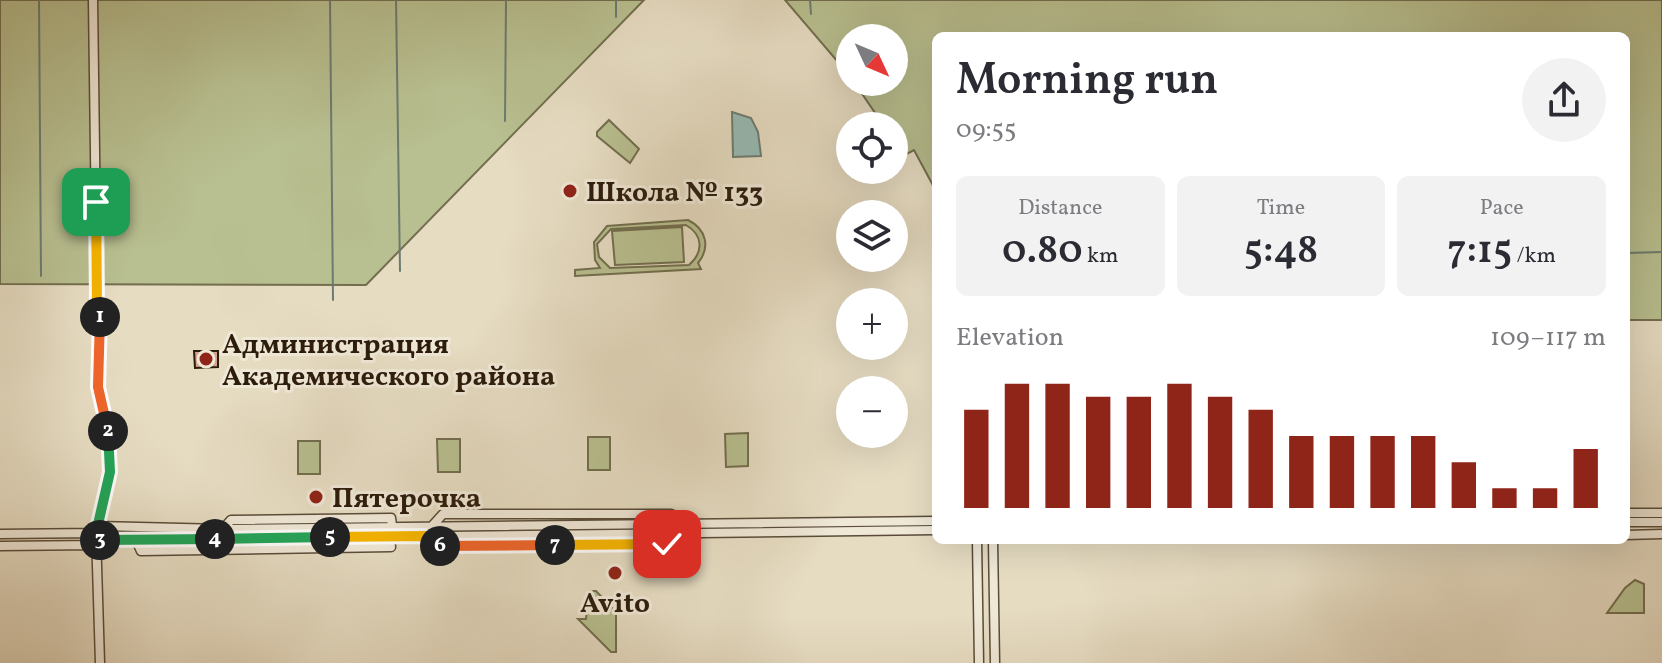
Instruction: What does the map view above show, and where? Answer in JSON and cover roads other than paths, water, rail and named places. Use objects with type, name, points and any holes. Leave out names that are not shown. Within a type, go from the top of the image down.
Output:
[{"type":"street","points":[[93,0],[97,304],[102,330],[98,387],[108,429],[110,472],[96,536],[100,663]]},
{"type":"street","points":[[1630,513],[1662,513]]},
{"type":"street","points":[[223,529],[231,520],[368,518],[433,525],[672,519],[932,521]]},
{"type":"street","points":[[0,546],[96,536],[392,522]]},
{"type":"street","points":[[1630,522],[1662,522]]},
{"type":"street","points":[[0,534],[136,540],[141,551],[391,547],[390,536],[932,530]]},
{"type":"street","points":[[425,536],[433,546],[667,544],[668,534]]},
{"type":"street","points":[[1630,535],[1662,534]]},
{"type":"street","points":[[977,544],[979,663]]},
{"type":"street","points":[[993,544],[995,663]]},
{"type":"water","points":[[732,112],[751,118],[758,132],[761,156],[733,157]]},
{"type":"waterway","points":[[39,0],[41,276]]},
{"type":"waterway","points":[[330,0],[333,300]]},
{"type":"waterway","points":[[396,0],[400,271]]},
{"type":"waterway","points":[[505,121],[506,0]]},
{"type":"waterway","points":[[616,0],[616,17]]},
{"type":"waterway","points":[[810,0],[811,14]]},
{"type":"waterway","points":[[1630,253],[1662,252]]},
{"type":"place","name":"Школа № 133","points":[[570,191]]},
{"type":"place","name":"Администрация Академического района","points":[[206,359]]},
{"type":"place","name":"Пятерочка","points":[[316,497]]},
{"type":"place","name":"Avito","points":[[615,573]]}]
